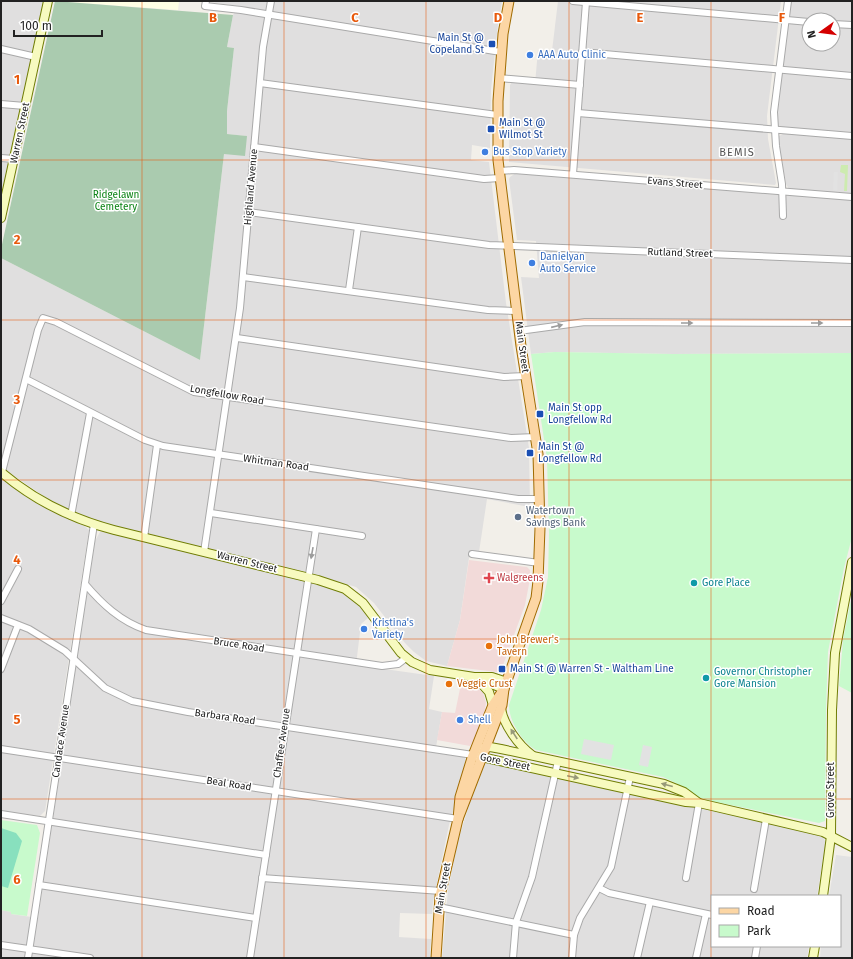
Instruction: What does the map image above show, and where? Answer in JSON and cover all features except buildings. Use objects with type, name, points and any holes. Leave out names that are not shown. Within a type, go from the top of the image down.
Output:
[{"type":"main road","name":"Main Street","points":[[436,958],[441,891],[458,819],[477,756],[533,608],[538,587],[540,499],[536,437],[516,311],[499,175],[497,115],[499,78],[501,52],[509,1]]},
{"type":"main road","name":"Main Street","points":[[477,756],[484,747],[497,706]]},
{"type":"street","name":"Warren Street","points":[[1,218],[48,1]]},
{"type":"street","name":"Highland Avenue","points":[[204,552],[237,338],[260,83],[271,1]]},
{"type":"street","points":[[573,1],[801,21]]},
{"type":"street","points":[[783,216],[783,192],[774,130],[774,102],[788,1]]},
{"type":"street","points":[[573,174],[586,2]]},
{"type":"street","points":[[205,4],[501,52]]},
{"type":"street","points":[[841,24],[852,25]]},
{"type":"street","points":[[1,49],[36,57]]},
{"type":"street","points":[[582,52],[852,76]]},
{"type":"street","points":[[499,78],[580,85]]},
{"type":"street","points":[[260,83],[497,115]]},
{"type":"street","points":[[1,104],[25,106]]},
{"type":"street","points":[[578,113],[852,136]]},
{"type":"street","name":"Evans Street","points":[[254,148],[484,179],[514,170],[852,197]]},
{"type":"street","points":[[1,158],[14,159]]},
{"type":"street","name":"Rutland Street","points":[[249,212],[489,245],[852,260]]},
{"type":"street","points":[[349,290],[358,227]]},
{"type":"street","points":[[243,277],[349,290],[488,310],[516,311]]},
{"type":"street","name":"Longfellow Road","points":[[1,472],[39,326],[43,318],[56,322],[186,389],[228,397],[511,438],[536,437]]},
{"type":"street","points":[[519,331],[585,322],[852,323]]},
{"type":"street","points":[[237,338],[504,377],[526,376]]},
{"type":"street","name":"Whitman Road","points":[[26,379],[90,413],[158,445],[518,499],[540,499]]},
{"type":"street","points":[[71,516],[90,413]]},
{"type":"street","points":[[144,538],[158,445]]},
{"type":"street","name":"Warren Street","points":[[1,472],[36,498],[71,516],[94,524],[144,538],[308,577],[345,589],[357,598],[372,613],[406,658],[423,668],[474,677],[505,685]]},
{"type":"street","points":[[211,513],[362,536]]},
{"type":"street","name":"Candace Avenue","points":[[28,958],[94,524]]},
{"type":"street","name":"Chaffee Avenue","points":[[250,958],[316,529]]},
{"type":"street","points":[[472,554],[539,563]]},
{"type":"street","name":"Grove Street","points":[[822,895],[831,836],[833,683],[836,638],[852,562]]},
{"type":"street","points":[[1,601],[18,569]]},
{"type":"street","name":"Bruce Road","points":[[85,584],[95,597],[122,620],[146,630],[388,666],[398,664],[406,658]]},
{"type":"street","name":"Barbara Road","points":[[1,618],[18,624],[73,658],[105,688],[132,701],[188,712],[477,756]]},
{"type":"street","points":[[1,669],[18,624]]},
{"type":"street","points":[[474,677],[488,690],[519,742],[532,756]]},
{"type":"street","name":"Gore Street","points":[[484,747],[497,748],[674,787],[699,803]]},
{"type":"street","name":"Beal Road","points":[[1,749],[458,819]]},
{"type":"street","name":"Gore Street","points":[[477,756],[686,802],[699,803],[766,819],[831,836],[852,847]]},
{"type":"street","points":[[513,958],[516,922],[530,883],[558,761]]},
{"type":"street","points":[[572,958],[574,935],[584,910],[611,867],[630,777]]},
{"type":"street","points":[[686,878],[699,803]]},
{"type":"street","points":[[1,814],[266,855]]},
{"type":"street","points":[[754,889],[766,819]]},
{"type":"street","points":[[262,878],[441,891]]},
{"type":"street","points":[[39,885],[256,918]]},
{"type":"street","points":[[599,888],[609,893],[709,914],[696,958]]},
{"type":"street","points":[[637,958],[650,902]]},
{"type":"street","points":[[439,907],[574,935]]},
{"type":"street","points":[[1,945],[90,958]]},
{"type":"street","points":[[755,958],[757,947]]},
{"type":"street","points":[[813,958],[815,947]]},
{"type":"shaded area","points":[[1,1],[44,1],[1,200]]},
{"type":"shaded area","points":[[55,1],[179,1],[178,10]]},
{"type":"shaded area","points":[[202,1],[502,1],[491,90],[490,148],[472,145],[471,160],[489,162],[506,303],[529,448],[530,507],[487,499],[479,552],[470,551],[460,620],[447,666],[426,661],[414,652],[405,643],[374,603],[356,587],[302,571],[91,520],[54,503],[1,467],[1,258],[200,360],[224,154],[246,136],[227,134],[227,111],[234,48],[227,47],[233,15],[238,6]]},
{"type":"shaded area","points":[[558,1],[781,1],[767,116],[768,139],[776,183],[775,185],[509,162],[510,85],[512,82],[535,84],[538,50],[552,51]]},
{"type":"shaded area","points":[[791,1],[852,1],[852,132],[784,128],[778,125],[776,120]]},
{"type":"shaded area","points":[[785,133],[852,138],[852,353],[673,354],[555,352],[531,354],[521,277],[539,278],[536,241],[517,240],[509,179],[510,177],[516,173],[793,196],[786,184],[778,140],[779,136]]},
{"type":"shaded area","points":[[834,172],[838,172],[837,191],[833,190]]},
{"type":"shaded area","points":[[1,476],[82,524],[89,530],[45,811],[40,816],[1,811]]},
{"type":"shaded area","points":[[107,531],[320,584],[338,590],[356,601],[368,618],[361,624],[356,665],[434,676],[429,709],[442,712],[435,753],[463,757],[465,758],[467,765],[449,825],[433,902],[432,914],[400,913],[399,937],[431,939],[430,958],[1,958],[1,910],[11,912],[11,914],[38,918],[95,541],[100,532]]},
{"type":"shaded area","points":[[469,560],[527,567],[530,570],[530,579],[525,605],[502,668],[497,672],[447,666],[460,620]]},
{"type":"shaded area","points":[[461,684],[476,687],[483,693],[486,703],[483,720],[470,746],[437,740],[442,712],[455,713]]},
{"type":"shaded area","points":[[584,739],[614,745],[611,760],[581,754]]},
{"type":"shaded area","points":[[643,745],[652,747],[648,767],[639,765]]},
{"type":"shaded area","points":[[485,762],[822,835],[826,843],[817,895],[711,895],[711,947],[809,947],[807,958],[442,958],[448,890],[458,841],[481,766]]},
{"type":"shaded area","points":[[836,855],[852,857],[852,958],[820,958],[821,947],[841,947],[841,895],[829,895]]},
{"type":"green space","name":"Ridgelawn Cemetery","points":[[55,1],[233,15],[227,47],[234,48],[227,111],[227,134],[247,136],[245,156],[224,154],[200,360],[1,258],[1,249]]},
{"type":"green space","points":[[841,165],[848,165],[847,191],[844,191],[845,174],[840,172]]},
{"type":"green space","name":"Gore Place","points":[[555,352],[673,354],[852,353],[852,537],[844,568],[828,652],[825,821],[819,823],[701,799],[676,783],[663,777],[536,750],[526,742],[517,730],[511,718],[509,705],[541,610],[548,577],[549,533],[547,459],[531,354]]},
{"type":"green space","points":[[852,595],[852,693],[839,686],[843,640]]},
{"type":"green space","points":[[1,820],[37,825],[40,833],[27,916],[11,914],[11,912],[1,910]]},
{"type":"green space","points":[[1,828],[16,833],[22,841],[8,888],[1,886]]},
{"type":"place","name":"Main St @ Copeland St","points":[[492,44]]},
{"type":"place","name":"AAA Auto Clinic","points":[[530,55]]},
{"type":"place","name":"Main St @ Wilmot St","points":[[491,129]]},
{"type":"place","name":"Bus Stop Variety","points":[[485,152]]},
{"type":"place","name":"Danielyan Auto Service","points":[[532,263]]},
{"type":"place","name":"Main St opp Longfellow Rd","points":[[540,414]]},
{"type":"place","name":"Main St @ Longfellow Rd","points":[[530,453]]},
{"type":"place","name":"Watertown Savings Bank","points":[[518,517]]},
{"type":"place","name":"Walgreens","points":[[489,578]]},
{"type":"place","name":"Gore Place","points":[[694,583]]},
{"type":"place","name":"Kristina's Variety","points":[[364,629]]},
{"type":"place","name":"John Brewer's Tavern","points":[[489,646]]},
{"type":"place","name":"Main St @ Warren St - Waltham Line","points":[[502,669]]},
{"type":"place","name":"Governor Christopher Gore Mansion","points":[[706,678]]},
{"type":"place","name":"Veggie Crust","points":[[449,684]]},
{"type":"place","name":"Shell","points":[[460,720]]},
{"type":"district","name":"BEMIS","points":[[737,152]]}]
